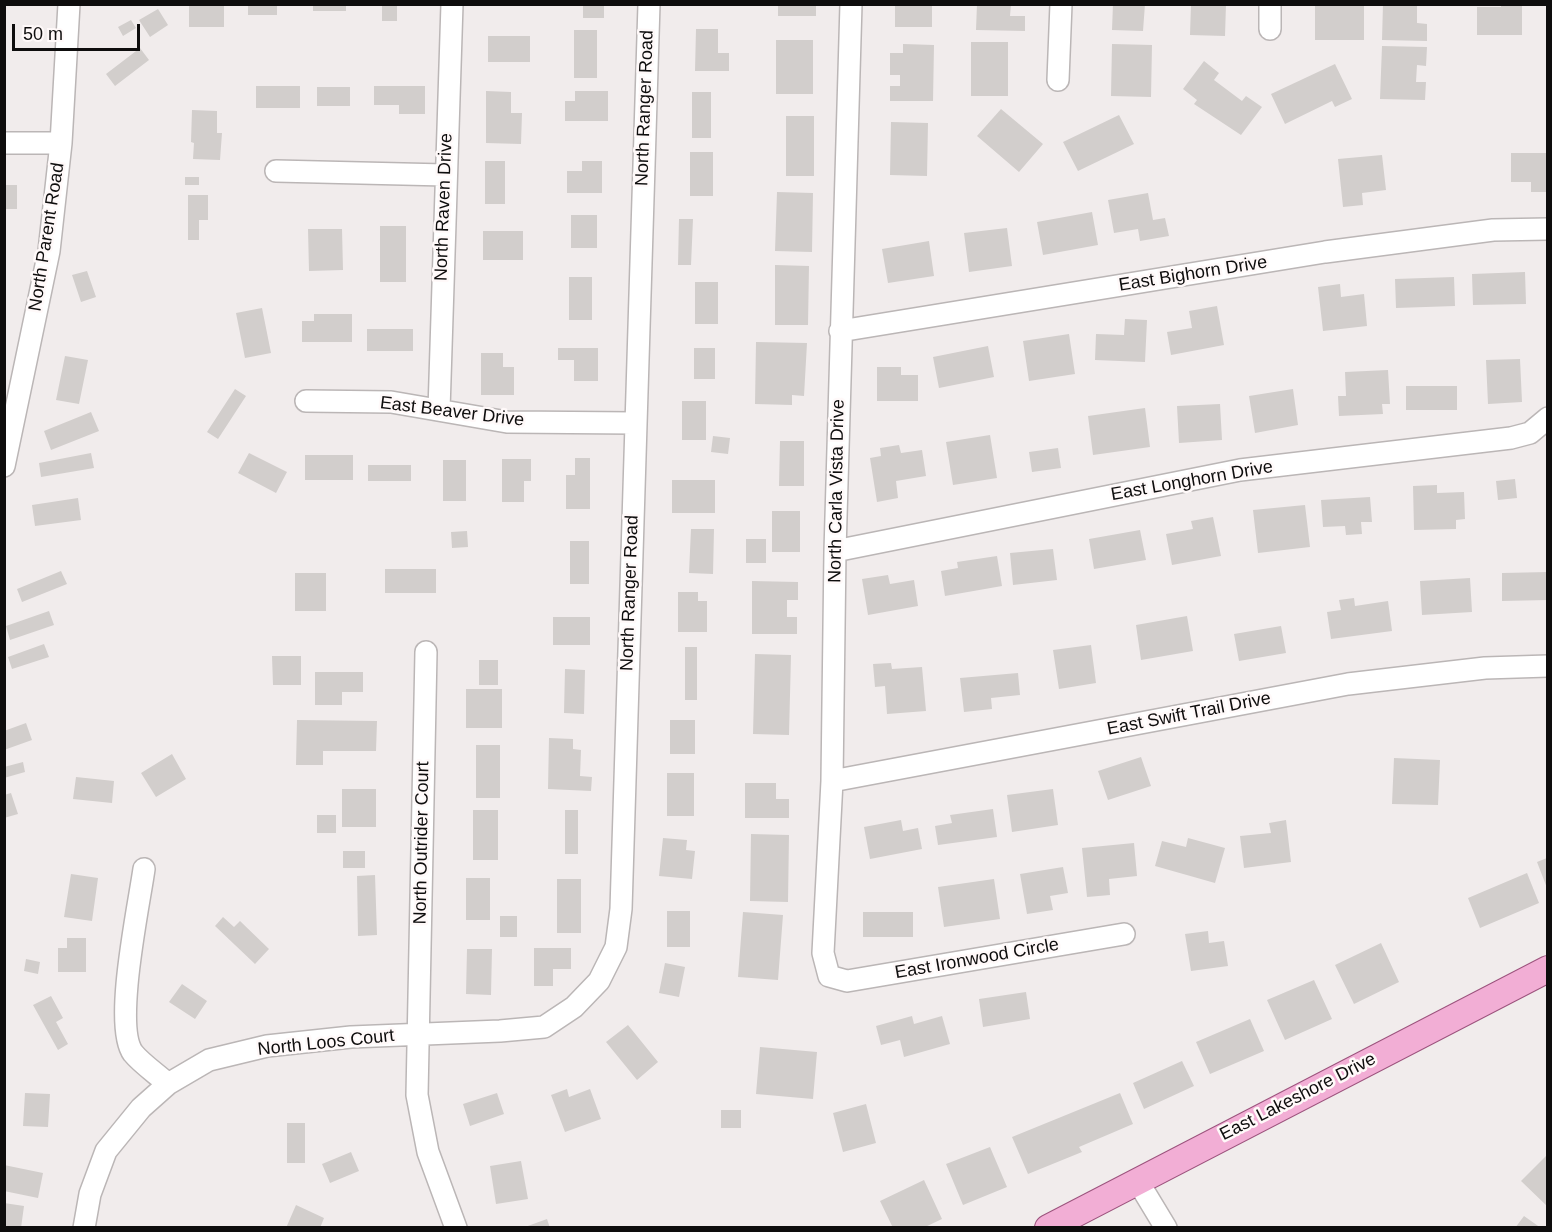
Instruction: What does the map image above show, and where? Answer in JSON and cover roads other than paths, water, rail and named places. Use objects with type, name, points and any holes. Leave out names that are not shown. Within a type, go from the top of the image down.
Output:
[{"type":"main road","name":"East Lakeshore Drive","points":[[1048,1227],[1548,969]]},
{"type":"street","name":"North Parent Road","points":[[4,466],[49,250],[61,143],[69,4]]},
{"type":"street","name":"North Raven Drive","points":[[439,410],[452,4]]},
{"type":"street","name":"North Ranger Road","points":[[419,1034],[544,1027],[574,1007],[599,981],[616,947],[621,909],[634,423],[649,4]]},
{"type":"street","name":"North Carla Vista Drive","points":[[829,976],[824,953],[832,781],[840,331],[851,4]]},
{"type":"street","points":[[1059,80],[1061,4]]},
{"type":"street","points":[[1270,4],[1270,29]]},
{"type":"street","points":[[4,143],[61,143]]},
{"type":"street","points":[[276,171],[445,174]]},
{"type":"street","name":"East Bighorn Drive","points":[[840,331],[1325,252],[1493,230],[1548,229]]},
{"type":"street","name":"East Beaver Drive","points":[[306,401],[390,402],[507,422],[634,423]]},
{"type":"street","name":"East Longhorn Drive","points":[[835,551],[1240,470],[1510,438],[1530,433],[1548,418]]},
{"type":"street","name":"North Outrider Court","points":[[426,652],[417,1095],[428,1152],[456,1227]]},
{"type":"street","name":"East Swift Trail Drive","points":[[832,781],[1348,684],[1485,668],[1548,666]]},
{"type":"street","points":[[144,869],[129,973],[126,1032],[132,1052],[168,1084]]},
{"type":"street","name":"East Ironwood Circle","points":[[829,976],[848,981],[1124,934]]},
{"type":"street","name":"North Loos Court","points":[[84,1227],[90,1194],[106,1151],[141,1108],[168,1084],[209,1060],[267,1046],[351,1037],[419,1034]]},
{"type":"street","points":[[1137,1180],[1166,1227]]}]
